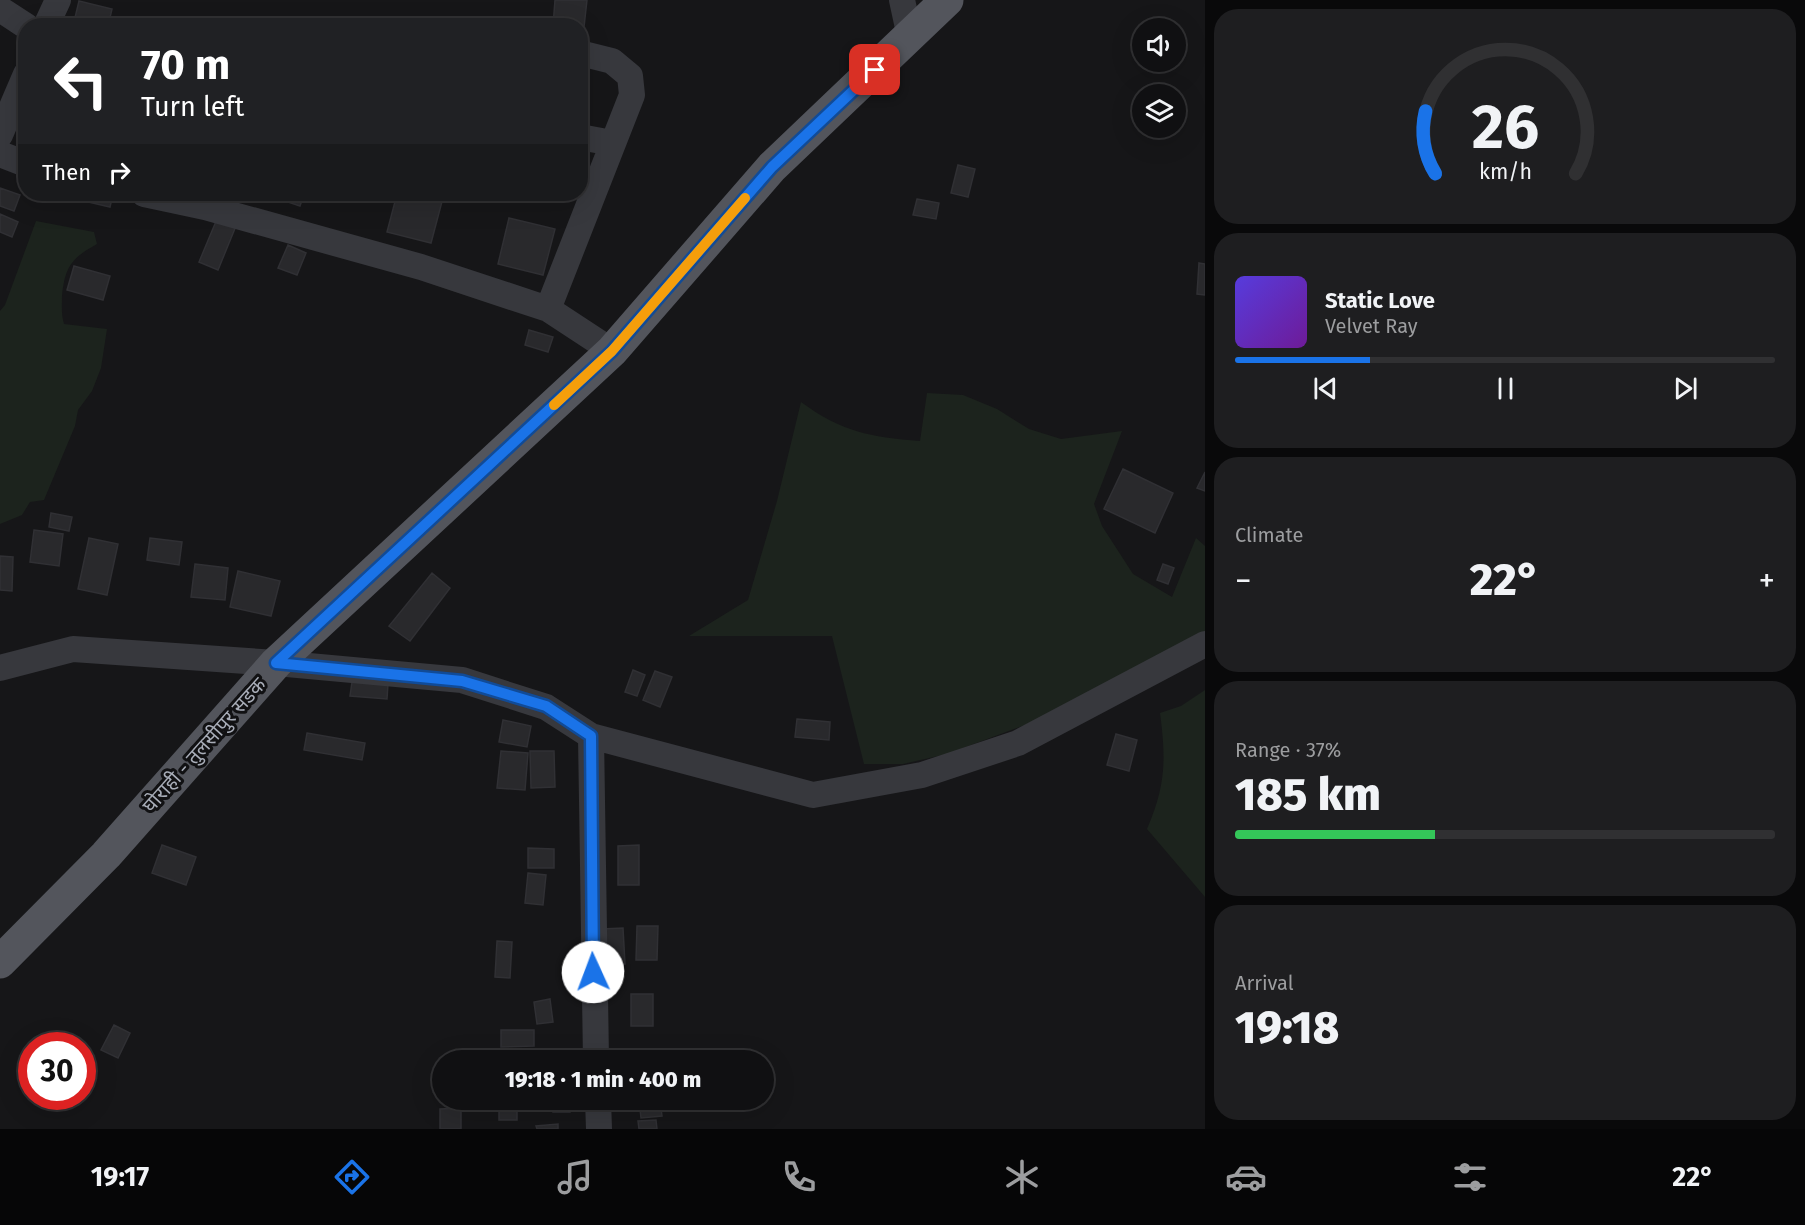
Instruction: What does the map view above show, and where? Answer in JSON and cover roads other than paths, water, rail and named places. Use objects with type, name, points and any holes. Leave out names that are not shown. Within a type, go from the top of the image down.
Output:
[{"type":"main road","name":"घोराही - तुलसीपुर सडक","points":[[0,962],[106,855],[276,663],[612,351],[772,167],[947,0]]},
{"type":"street","points":[[50,18],[58,0]]},
{"type":"street","points":[[902,0],[910,37]]},
{"type":"street","points":[[0,9],[18,20]]},
{"type":"street","points":[[548,309],[632,95],[630,76],[612,61],[588,55]]},
{"type":"street","points":[[0,135],[18,93]]},
{"type":"street","points":[[588,138],[612,143]]},
{"type":"street","points":[[0,154],[18,161]]},
{"type":"street","points":[[177,201],[421,267],[548,309],[612,351]]},
{"type":"street","points":[[0,668],[73,649],[276,663],[462,681],[546,706],[591,736],[813,795],[922,775],[1018,743],[1205,644]]},
{"type":"street","points":[[591,736],[592,950],[596,1050]]},
{"type":"street","points":[[597,1110],[598,1129]]}]
